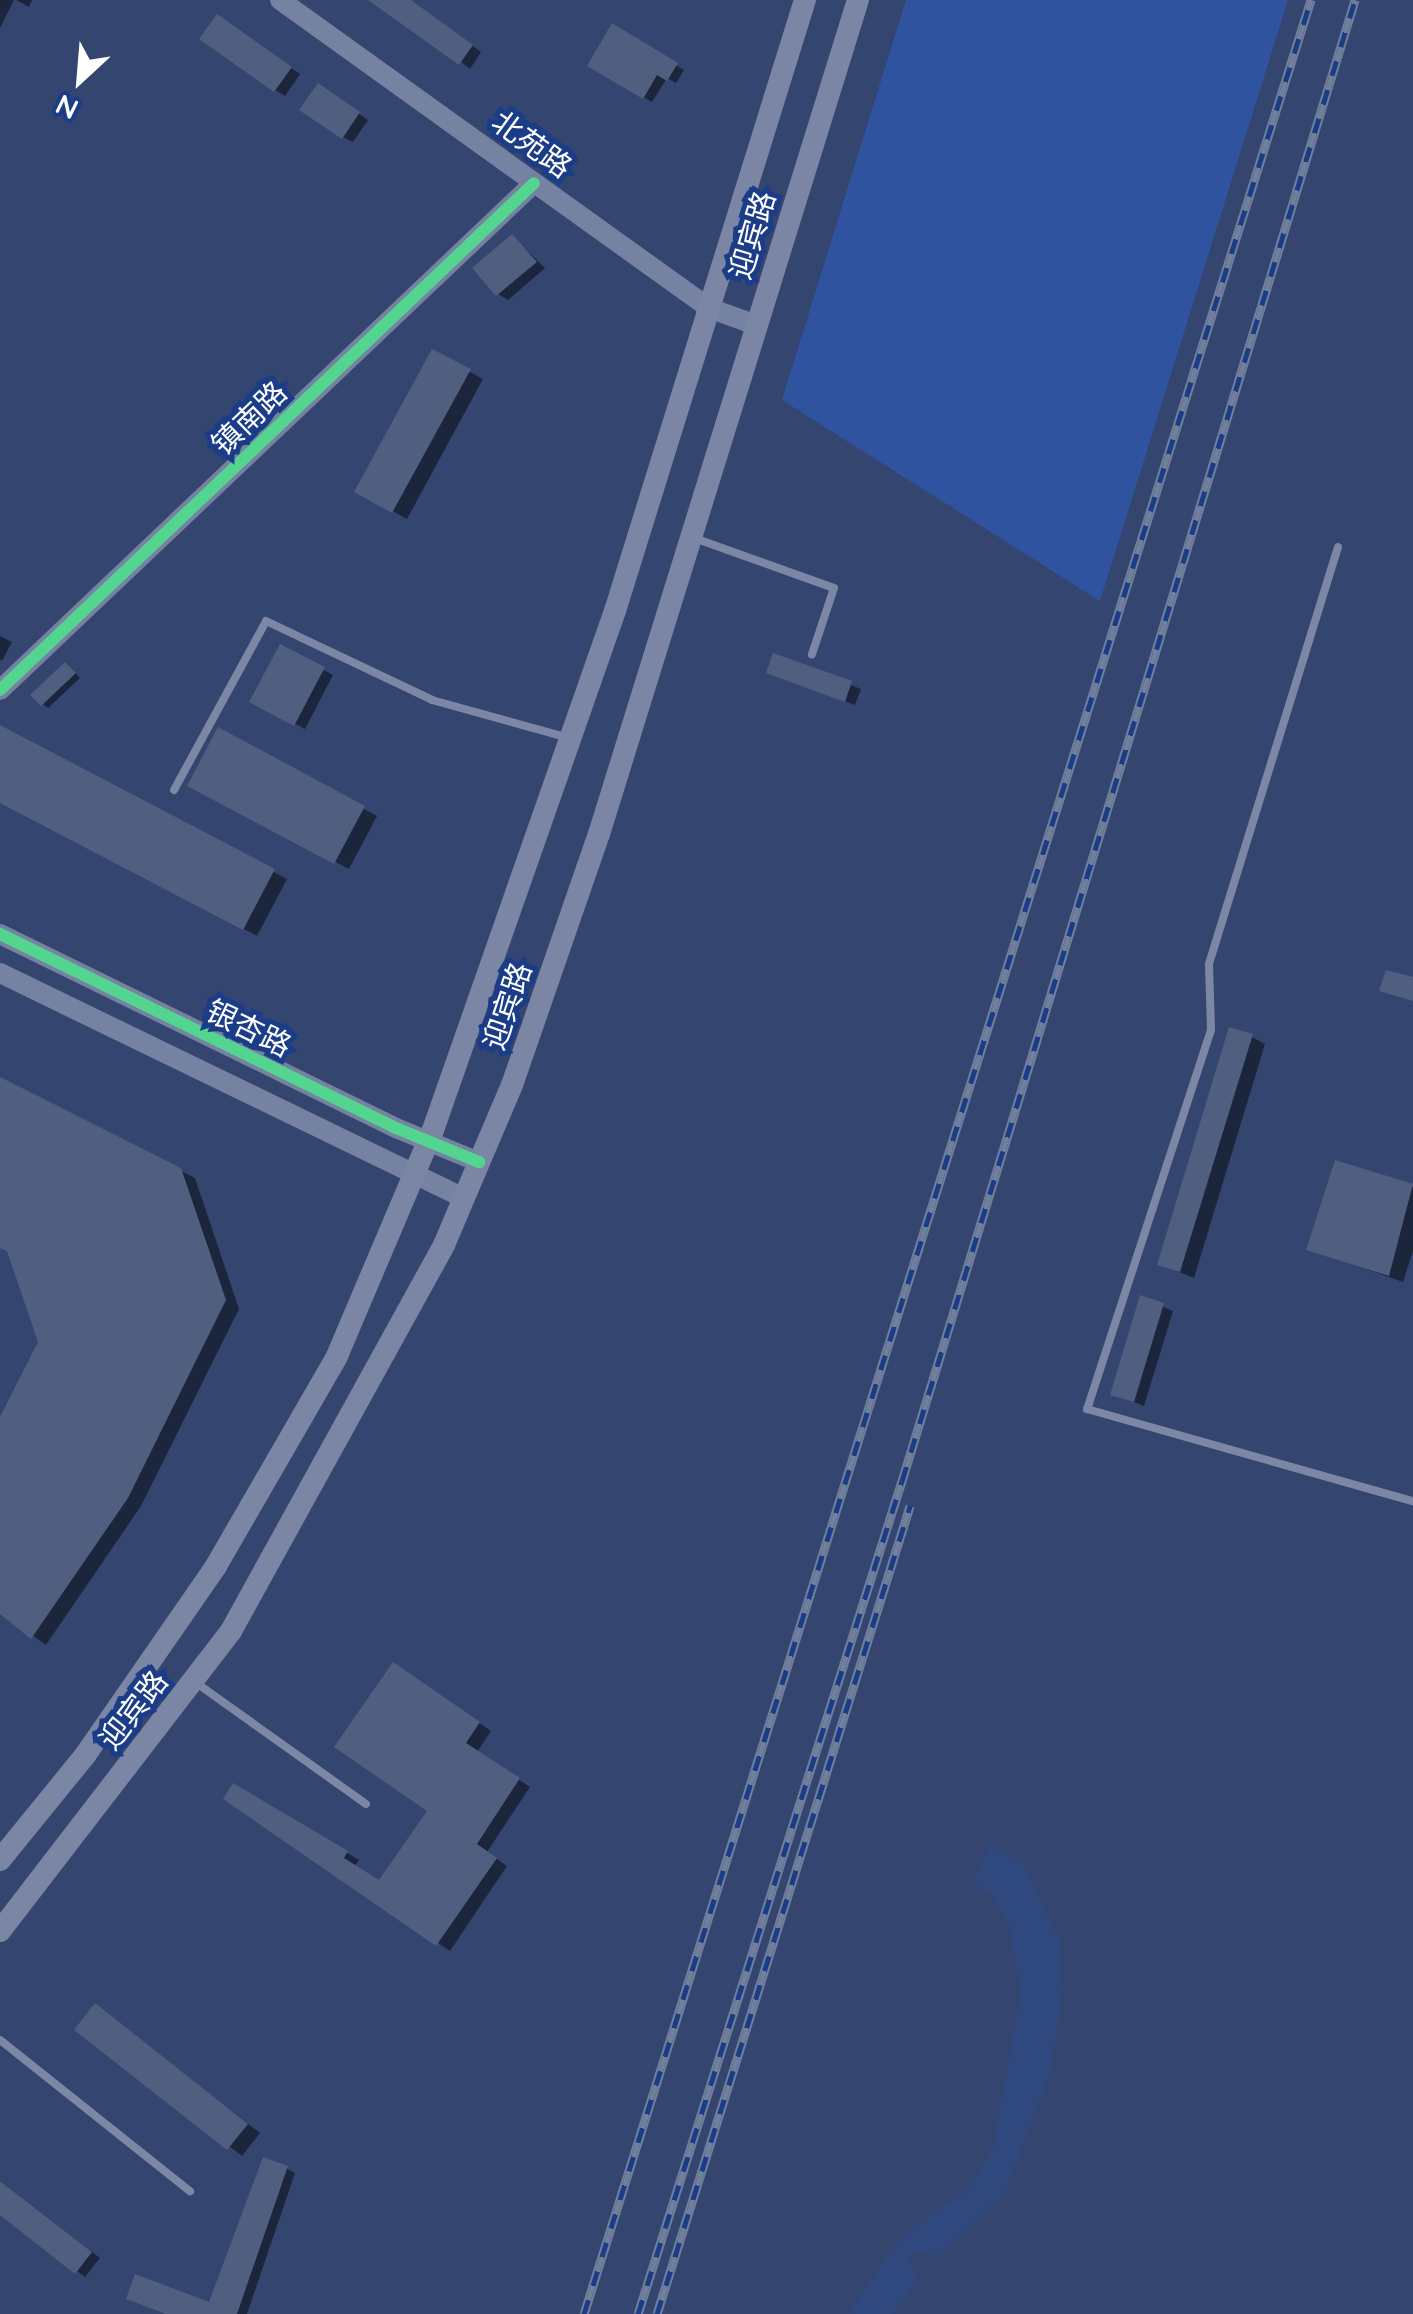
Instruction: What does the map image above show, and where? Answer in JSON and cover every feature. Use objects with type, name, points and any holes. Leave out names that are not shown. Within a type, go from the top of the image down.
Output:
[{"type":"main road","name":"迎宾路","points":[[0,1860],[86,1754],[216,1566],[337,1356],[429,1141],[570,738],[805,0]]},
{"type":"main road","name":"迎宾路","points":[[0,1931],[232,1631],[350,1422],[464,1198],[599,834],[858,0]]},
{"type":"street","name":"北苑路","points":[[280,0],[709,308],[756,325]]},
{"type":"street","name":"镇南路","points":[[0,690],[534,183]]},
{"type":"street","name":"银杏路","points":[[0,934],[479,1162]]},
{"type":"street","name":"银杏路","points":[[0,972],[464,1198]]},
{"type":"lane","points":[[691,537],[834,588],[812,654]]},
{"type":"lane","points":[[1338,547],[1210,966],[1211,1030],[1087,1409],[1413,1500]]},
{"type":"lane","points":[[174,790],[266,620],[432,700],[570,738]]},
{"type":"lane","points":[[193,1680],[366,1804]]},
{"type":"lane","points":[[0,2040],[190,2192]]},
{"type":"shaded area","points":[[906,0],[1288,0],[1100,601],[782,400]]},
{"type":"shaded area","points":[[990,1845],[1024,1865],[1060,1943],[1063,1988],[1051,2069],[1005,2193],[937,2256],[916,2250],[909,2256],[916,2281],[894,2314],[849,2314],[887,2257],[914,2228],[969,2189],[993,2148],[1021,1992],[1009,1925],[992,1894],[972,1883]]},
{"type":"building","points":[[368,0],[411,0],[473,45],[459,65]]},
{"type":"building","points":[[217,14],[292,67],[274,92],[199,39]]},
{"type":"building","points":[[612,23],[678,63],[667,81],[657,75],[643,99],[587,66]]},
{"type":"building","points":[[318,83],[360,112],[342,139],[299,110]]},
{"type":"building","points":[[512,234],[537,262],[496,296],[472,268]]},
{"type":"building","points":[[432,349],[471,369],[392,513],[354,492]]},
{"type":"building","points":[[280,644],[325,667],[294,726],[249,702]]},
{"type":"building","points":[[773,653],[852,681],[845,702],[766,673]]},
{"type":"building","points":[[65,662],[76,673],[41,706],[30,695]]},
{"type":"building","points":[[0,725],[275,869],[243,930],[0,803]]},
{"type":"building","points":[[218,727],[365,806],[334,864],[187,786]]},
{"type":"building","points":[[1386,970],[1413,977],[1413,1001],[1379,991]]},
{"type":"building","points":[[1229,1027],[1253,1034],[1180,1272],[1157,1265]]},
{"type":"building","points":[[0,1077],[181,1168],[226,1300],[128,1498],[31,1639],[0,1614],[0,1417],[38,1342],[7,1251],[0,1248]]},
{"type":"building","points":[[1335,1160],[1413,1184],[1389,1276],[1306,1250]]},
{"type":"building","points":[[1140,1295],[1164,1303],[1134,1402],[1110,1395]]},
{"type":"building","points":[[393,1662],[480,1722],[466,1743],[520,1778],[477,1844],[497,1858],[436,1946],[223,1799],[233,1783],[348,1851],[344,1858],[379,1880],[427,1811],[334,1747]]},
{"type":"building","points":[[95,2003],[248,2124],[227,2150],[74,2030]]},
{"type":"building","points":[[263,2157],[288,2166],[237,2314],[166,2314],[126,2299],[135,2274],[209,2302]]},
{"type":"building","points":[[0,2181],[92,2252],[75,2274],[0,2215]]},
{"type":"railway","points":[[584,2314],[1311,0]]},
{"type":"railway","points":[[638,2314],[902,1481],[1355,0]]},
{"type":"railway","points":[[657,2314],[910,1506]]},
{"type":"cycle path","points":[[0,690],[534,183]]},
{"type":"cycle path","points":[[0,934],[396,1128],[479,1162]]}]
